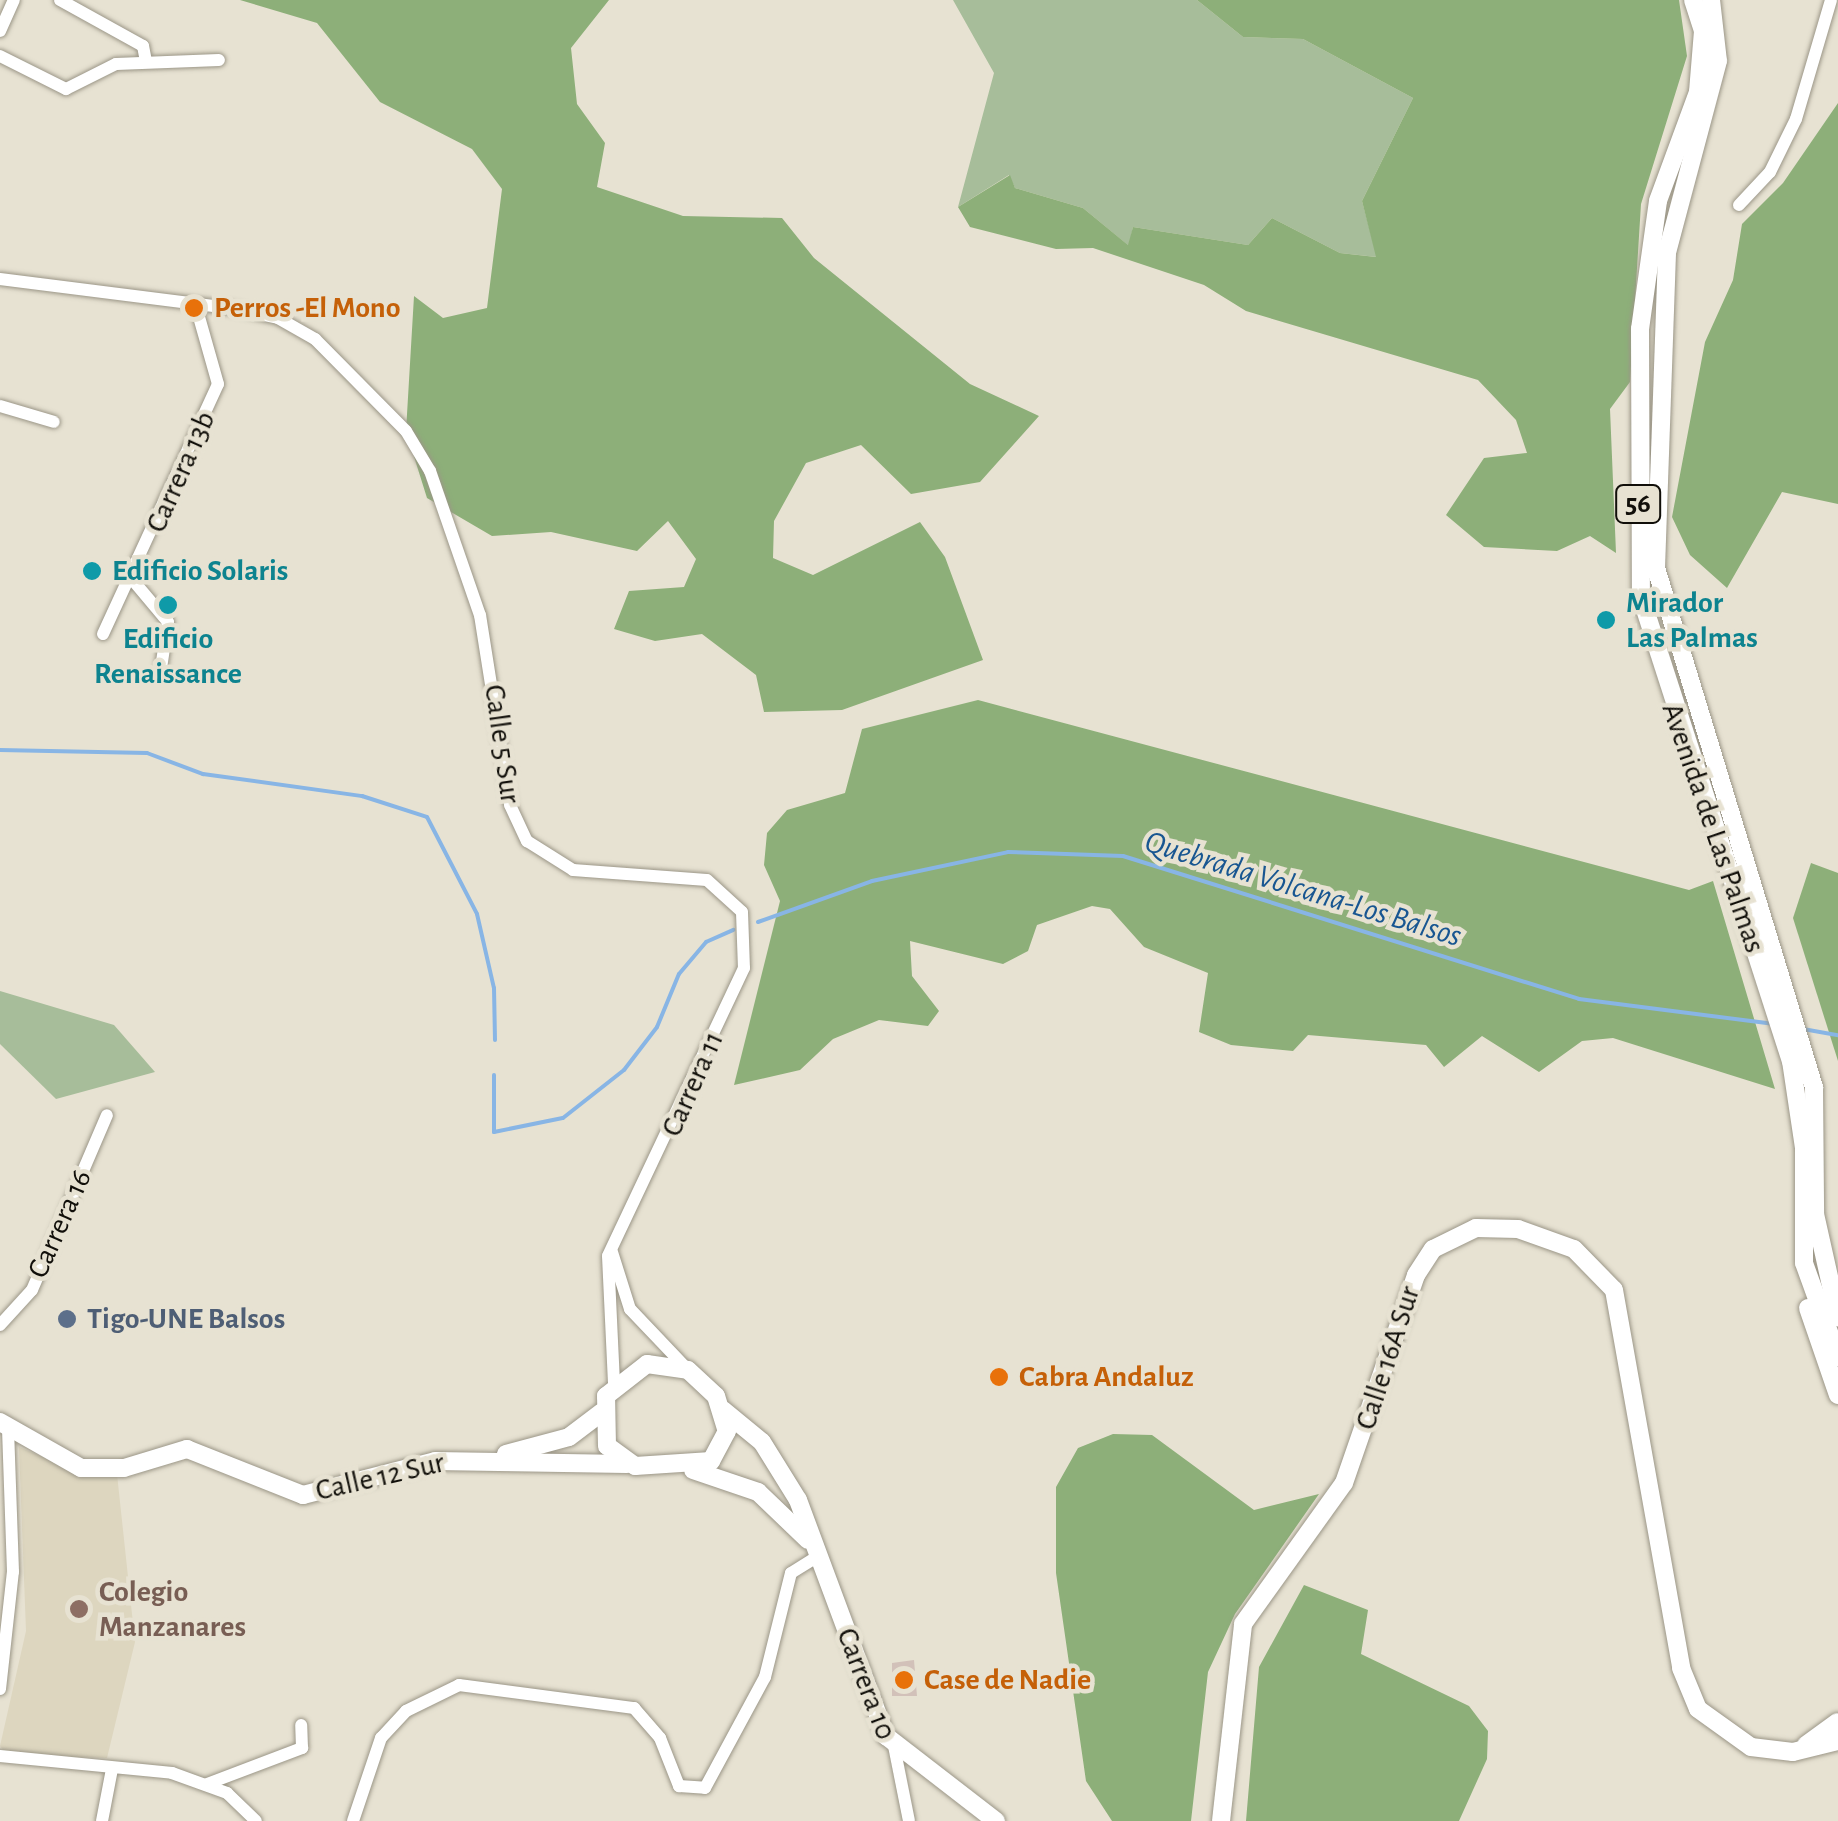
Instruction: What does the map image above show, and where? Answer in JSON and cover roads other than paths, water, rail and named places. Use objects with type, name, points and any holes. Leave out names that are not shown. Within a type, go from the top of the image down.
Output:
[{"type":"main road","name":"Avenida de Las Palmas","points":[[1693,0],[1702,31],[1698,92],[1658,201],[1643,290],[1639,577],[1650,638],[1778,996],[1821,1134],[1815,1214],[1838,1318]]},
{"type":"main road","name":"Avenida de Las Palmas","points":[[1710,0],[1718,61],[1666,253],[1656,568],[1778,996]]},
{"type":"main road","name":"Avenida de Las Palmas","points":[[1792,1038],[1804,1148],[1808,1288],[1838,1357]]},
{"type":"main road","name":"Calle 16A Sur","points":[[1221,1821],[1242,1624],[1344,1483],[1416,1275],[1433,1250],[1476,1228],[1545,1236],[1606,1276],[1626,1327],[1689,1691],[1736,1742],[1793,1752],[1838,1741]]},
{"type":"main road","points":[[1808,1288],[1814,1344],[1838,1395]]},
{"type":"main road","points":[[647,1364],[688,1370],[724,1410],[721,1450],[684,1469],[627,1464],[604,1439],[602,1412],[614,1382],[647,1364]]},
{"type":"main road","name":"Carrera 10","points":[[724,1410],[775,1458],[894,1746]]},
{"type":"main road","name":"Calle 12 Sur","points":[[486,1459],[569,1437],[602,1412]]},
{"type":"main road","name":"Calle 12 Sur","points":[[4,1426],[81,1468],[124,1468],[187,1449],[302,1495],[416,1464],[486,1459],[627,1464]]},
{"type":"main road","name":"Carrera 10","points":[[684,1469],[758,1492],[816,1552]]},
{"type":"main road","points":[[1793,1752],[1838,1722]]},
{"type":"main road","points":[[894,1746],[996,1821]]},
{"type":"street","points":[[0,31],[14,0]]},
{"type":"street","points":[[60,0],[143,46],[146,62]]},
{"type":"street","points":[[1739,205],[1770,172],[1796,120],[1831,0]]},
{"type":"street","points":[[0,56],[66,89],[116,64],[219,60]]},
{"type":"street","name":"Calle 5 Sur","points":[[0,279],[196,306],[304,330],[400,424],[430,471],[480,615],[520,832],[557,866],[694,876],[742,912]]},
{"type":"street","name":"Carrera 13b","points":[[103,634],[218,384],[196,306]]},
{"type":"street","points":[[0,406],[54,422]]},
{"type":"street","points":[[132,578],[168,622],[160,675]]},
{"type":"street","name":"Carrera 11","points":[[614,1382],[603,1283],[612,1250],[744,968],[742,912]]},
{"type":"street","name":"Carrera 16","points":[[0,1326],[32,1290],[107,1115]]},
{"type":"street","points":[[612,1250],[630,1310],[688,1370]]},
{"type":"street","points":[[0,1689],[13,1572],[3,1519],[4,1426]]},
{"type":"street","points":[[353,1821],[381,1738],[406,1710],[459,1685],[634,1708],[660,1738],[679,1786],[704,1788],[765,1677],[791,1572],[816,1552]]},
{"type":"street","points":[[207,1784],[302,1748],[300,1725]]},
{"type":"street","name":"Carrera 10","points":[[894,1746],[909,1821]]},
{"type":"street","points":[[0,1756],[207,1784],[256,1821]]},
{"type":"street","points":[[102,1821],[112,1769]]},
{"type":"waterway","name":"Quebrada Volcana-Los Balsos","points":[[0,750],[147,753],[203,774],[362,796],[427,817],[477,914],[494,988],[495,1040]]},
{"type":"waterway","name":"Quebrada Volcana-Los Balsos","points":[[758,922],[872,881],[1008,852],[1123,856],[1579,999],[1774,1024]]},
{"type":"waterway","name":"Quebrada Volcana-Los Balsos","points":[[494,1075],[494,1132],[563,1118],[624,1070],[657,1027],[679,974],[706,942],[733,930]]},
{"type":"waterway","name":"Quebrada Volcana-Los Balsos","points":[[1803,1029],[1838,1035]]},
{"type":"place","name":"Perros -El Mono","points":[[194,308]]},
{"type":"place","name":"Edificio Solaris","points":[[92,571]]},
{"type":"place","name":"Edificio Renaissance","points":[[168,605]]},
{"type":"place","name":"Mirador Las Palmas","points":[[1606,620]]},
{"type":"place","name":"Tigo-UNE Balsos","points":[[67,1319]]},
{"type":"place","name":"Cabra Andaluz","points":[[999,1377]]},
{"type":"place","name":"Colegio Manzanares","points":[[79,1609]]},
{"type":"place","name":"Case de Nadie","points":[[904,1680]]}]
